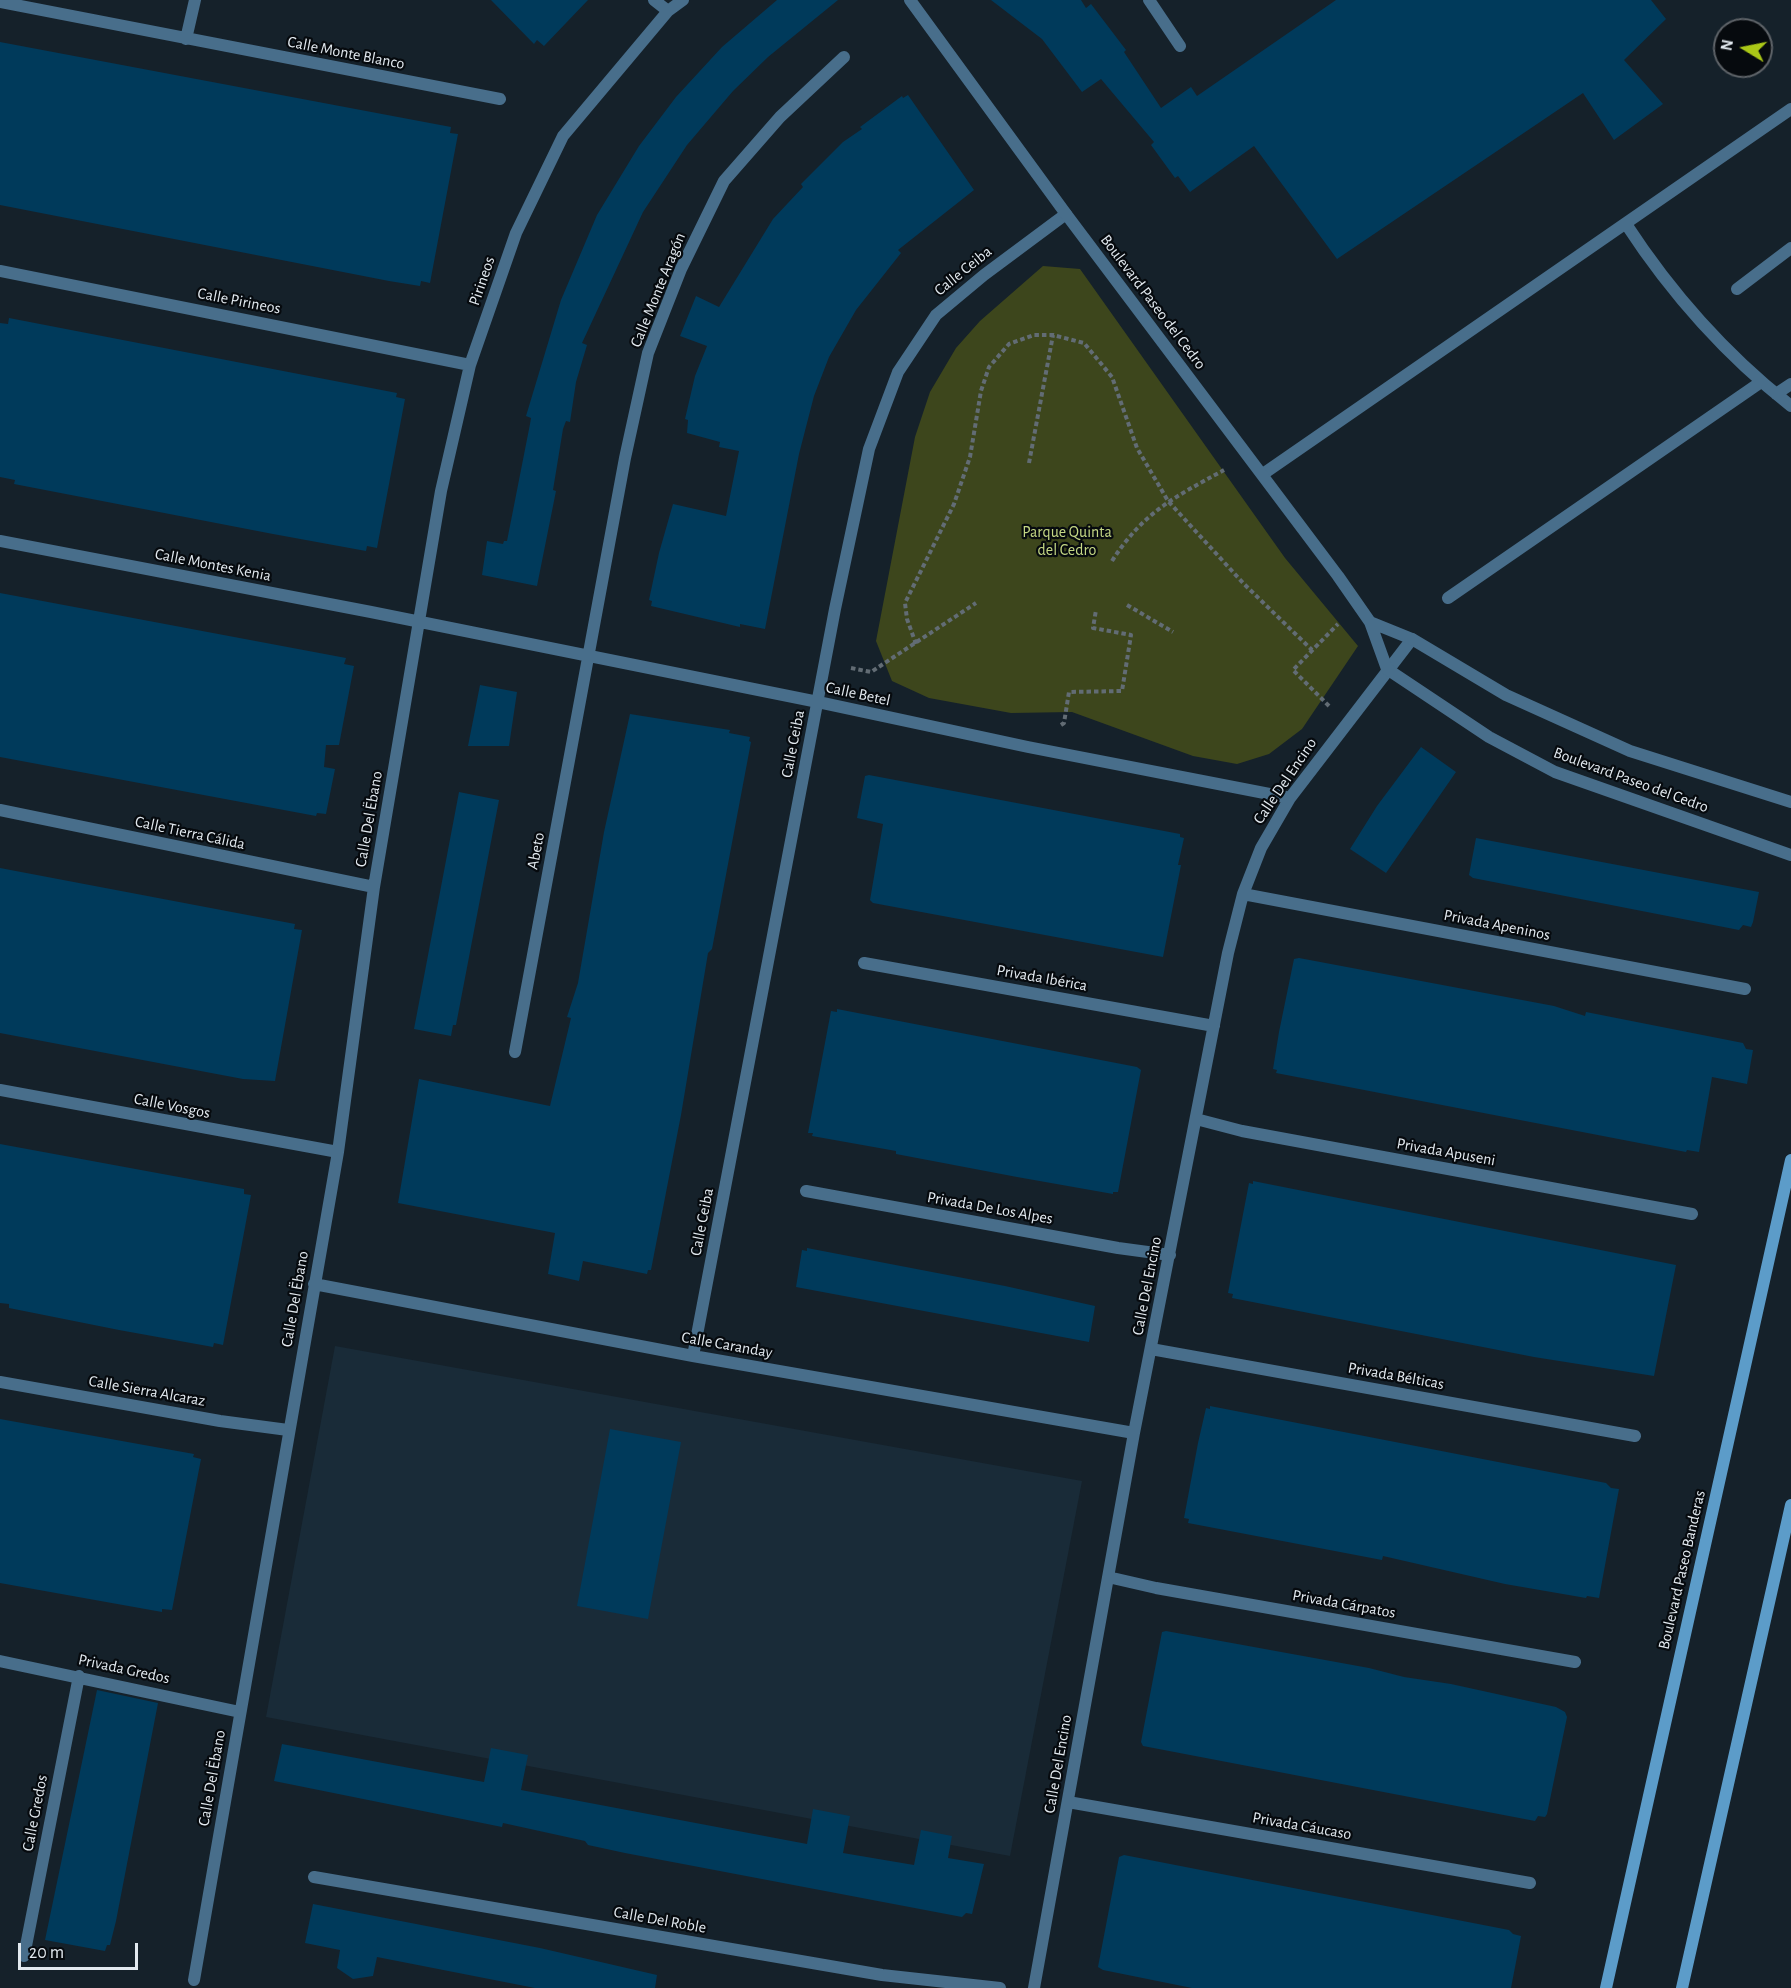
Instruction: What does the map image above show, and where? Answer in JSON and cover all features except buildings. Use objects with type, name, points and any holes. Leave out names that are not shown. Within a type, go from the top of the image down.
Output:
[{"type":"main road","name":"Boulevard Paseo Banderas","points":[[1606,1988],[1791,1160]]},
{"type":"main road","points":[[1682,1988],[1791,1505]]},
{"type":"street","points":[[186,39],[195,0]]},
{"type":"street","points":[[654,0],[668,11]]},
{"type":"street","name":"Pirineos","points":[[419,622],[441,491],[470,365],[516,233],[563,136],[668,11],[682,0]]},
{"type":"street","name":"Boulevard Paseo del Cedro","points":[[910,0],[1066,214],[1263,474],[1370,622],[1388,669],[1489,737],[1555,772],[1791,855]]},
{"type":"street","points":[[1149,0],[1180,46]]},
{"type":"street","name":"Calle Monte Blanco","points":[[0,2],[500,99]]},
{"type":"street","name":"Calle Monte Aragón","points":[[590,656],[626,458],[648,353],[681,269],[724,182],[780,117],[844,57]]},
{"type":"street","points":[[1263,474],[1791,109]]},
{"type":"street","name":"Calle Ceiba","points":[[693,1356],[825,662],[869,449],[898,372],[936,315],[984,275],[1066,214]]},
{"type":"street","points":[[1626,224],[1650,261],[1692,313],[1761,382],[1791,406]]},
{"type":"street","points":[[1737,289],[1791,248]]},
{"type":"street","name":"Calle Pirineos","points":[[0,271],[470,365]]},
{"type":"street","points":[[1448,598],[1761,382]]},
{"type":"street","points":[[1776,394],[1791,384]]},
{"type":"street","name":"Calle Montes Kenia","points":[[0,541],[419,622]]},
{"type":"street","name":"Calle Betel","points":[[419,622],[818,702],[1028,747],[1290,798]]},
{"type":"street","name":"Calle Del Ëbano","points":[[194,1980],[338,1152],[374,886],[419,622]]},
{"type":"street","name":"Boulevard Paseo del Cedro","points":[[1370,622],[1412,639],[1506,695],[1621,747],[1791,802]]},
{"type":"street","name":"Calle Del Encino","points":[[1034,1988],[1134,1433],[1214,1026],[1243,894],[1261,848],[1290,798],[1412,639]]},
{"type":"street","name":"Abeto","points":[[515,1052],[590,656]]},
{"type":"street","name":"Calle Tierra Cálida","points":[[0,810],[374,886]]},
{"type":"street","name":"Privada Apeninos","points":[[1243,894],[1745,989]]},
{"type":"street","name":"Privada Ibérica","points":[[864,963],[1214,1026]]},
{"type":"street","name":"Calle Vosgos","points":[[0,1090],[338,1152]]},
{"type":"street","name":"Privada Apuseni","points":[[1196,1119],[1242,1131],[1692,1214]]},
{"type":"street","name":"Privada De Los Alpes","points":[[806,1191],[1118,1248],[1170,1255]]},
{"type":"street","name":"Calle Caranday","points":[[314,1284],[693,1356],[1134,1433]]},
{"type":"street","name":"Privada Bélticas","points":[[1151,1349],[1635,1436]]},
{"type":"street","name":"Calle Sierra Alcaraz","points":[[0,1382],[220,1421],[288,1430]]},
{"type":"street","name":"Privada Cárpatos","points":[[1108,1577],[1156,1588],[1575,1662]]},
{"type":"street","name":"Privada Gredos","points":[[0,1661],[240,1712]]},
{"type":"street","name":"Calle Gredos","points":[[24,1956],[79,1676]]},
{"type":"street","name":"Privada Cáucaso","points":[[1068,1802],[1530,1883]]},
{"type":"street","name":"Calle Del Roble","points":[[314,1877],[882,1975],[1000,1988]]},
{"type":"path","points":[[916,644],[907,619],[905,603],[954,504],[970,457],[981,390],[989,367],[1009,344],[1034,335],[1053,335],[1084,343],[1112,377],[1137,448],[1168,501],[1244,584],[1312,650]]},
{"type":"path","points":[[1029,463],[1053,335]]},
{"type":"path","points":[[1112,561],[1126,538],[1146,517],[1168,501],[1248,456]]},
{"type":"path","points":[[825,662],[872,672],[976,603]]},
{"type":"path","points":[[1127,604],[1173,632]]},
{"type":"path","points":[[1346,723],[1293,670],[1357,604]]},
{"type":"path","points":[[1028,747],[1064,723],[1069,692],[1122,690],[1131,634],[1093,628],[1096,610]]},
{"type":"shaded area","points":[[335,1346],[1082,1481],[1010,1856],[266,1717]]},
{"type":"green space","name":"Parque Quinta del Cedro","points":[[1043,266],[1080,269],[1285,558],[1358,646],[1302,729],[1269,754],[1237,764],[1193,756],[1072,712],[1011,713],[929,698],[892,681],[876,641],[915,437],[930,392],[956,348],[980,321]]}]
